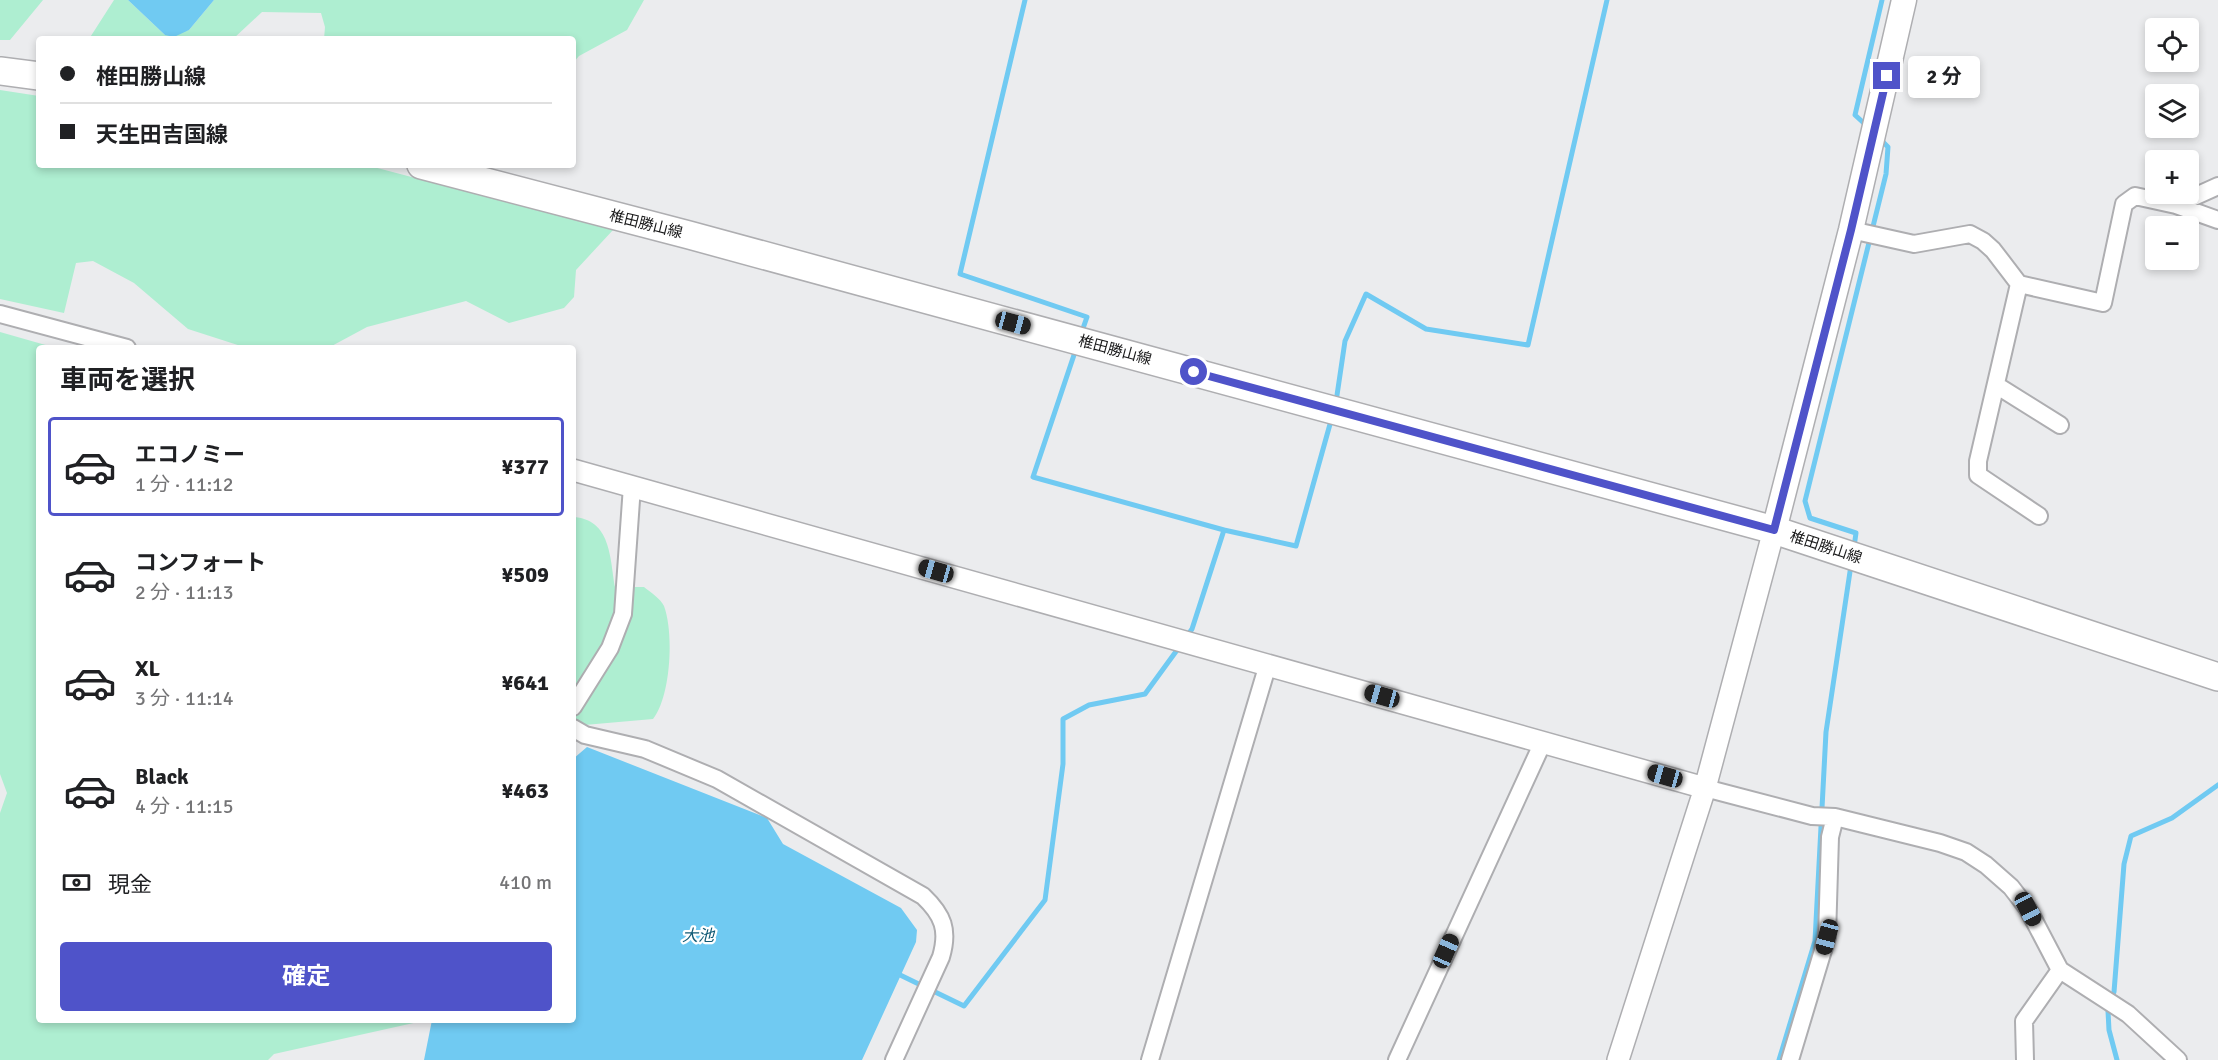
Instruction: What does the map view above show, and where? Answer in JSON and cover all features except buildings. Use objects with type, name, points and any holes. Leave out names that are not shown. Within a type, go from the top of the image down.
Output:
[{"type":"main road","points":[[1774,530],[1851,230],[1904,0]]},
{"type":"main road","points":[[0,71],[36,76]]},
{"type":"main road","name":"椎田勝山線","points":[[433,168],[724,244],[1774,530],[2218,677]]},
{"type":"street","points":[[2176,205],[2218,186]]},
{"type":"street","points":[[1851,230],[1914,244],[1970,234],[1993,250],[2019,284],[2103,303],[2124,204],[2135,196],[2176,205],[2218,220]]},
{"type":"street","points":[[2019,284],[1978,461],[1978,475],[2039,516]]},
{"type":"street","points":[[0,314],[116,345]]},
{"type":"street","points":[[1996,385],[2060,425]]},
{"type":"street","points":[[576,471],[1705,788],[1812,816],[1835,817],[1940,843],[1966,852],[1986,865],[2011,887],[2028,909],[2060,970],[2128,1014],[2178,1060]]},
{"type":"street","points":[[576,702],[610,648],[623,614],[632,486]]},
{"type":"street","points":[[1618,1060],[1705,788],[1774,530]]},
{"type":"street","points":[[1150,1060],[1268,664]]},
{"type":"street","points":[[576,730],[585,735],[645,748],[717,779],[923,896],[937,910],[945,926],[946,941],[941,957],[894,1060]]},
{"type":"street","points":[[1397,1060],[1543,742]]},
{"type":"street","points":[[1790,1060],[1827,937],[1830,837],[1835,817]]},
{"type":"street","points":[[2025,1060],[2024,1021],[2060,970]]},
{"type":"green space","points":[[0,0],[43,0],[10,40],[0,40]]},
{"type":"green space","points":[[114,0],[128,0],[165,35],[189,30],[214,0],[644,0],[627,30],[576,60],[576,36],[324,36],[325,27],[321,13],[262,12],[236,36],[91,36]]},
{"type":"green space","points":[[0,90],[36,96],[36,168],[377,168],[613,230],[576,270],[574,297],[564,308],[509,323],[466,301],[367,327],[334,345],[238,345],[188,329],[134,283],[93,261],[76,263],[64,313],[0,299]]},
{"type":"green space","points":[[0,332],[46,345],[36,345],[36,1023],[414,1023],[274,1054],[268,1060],[0,1060],[0,813],[7,793],[0,774]]},
{"type":"green space","points":[[576,517],[586,519],[602,532],[610,553],[615,587],[644,587],[663,603],[669,632],[669,664],[664,695],[653,719],[576,726]]},
{"type":"water","points":[[128,0],[214,0],[189,30],[176,36],[165,35]]},
{"type":"water","name":"大池","points":[[587,747],[767,818],[783,844],[901,908],[917,930],[916,942],[862,1060],[424,1060],[431,1023],[576,1023],[576,756]]},
{"type":"waterway","points":[[1025,0],[960,274],[1087,317],[1081,334]]},
{"type":"waterway","points":[[1336,402],[1345,341],[1366,294],[1426,329],[1528,345],[1607,0]]},
{"type":"waterway","points":[[1867,126],[1855,115],[1882,0]]},
{"type":"waterway","points":[[1854,547],[1856,533],[1810,518],[1805,501],[1886,174],[1888,147],[1880,139]]},
{"type":"waterway","points":[[1076,349],[1033,477],[1224,530],[1192,629],[1187,636]]},
{"type":"waterway","points":[[1224,530],[1296,546],[1332,417]]},
{"type":"waterway","points":[[1779,1060],[1815,941],[1826,732],[1851,565]]},
{"type":"waterway","points":[[896,973],[964,1006],[1045,900],[1063,764],[1063,719],[1089,705],[1145,694],[1180,646]]},
{"type":"waterway","points":[[2114,992],[2124,864],[2131,836],[2172,818],[2218,785]]},
{"type":"waterway","points":[[2108,1011],[2109,1030],[2117,1060]]},
{"type":"route","points":[[1194,372],[1774,530],[1851,230],[1887,76]]}]
